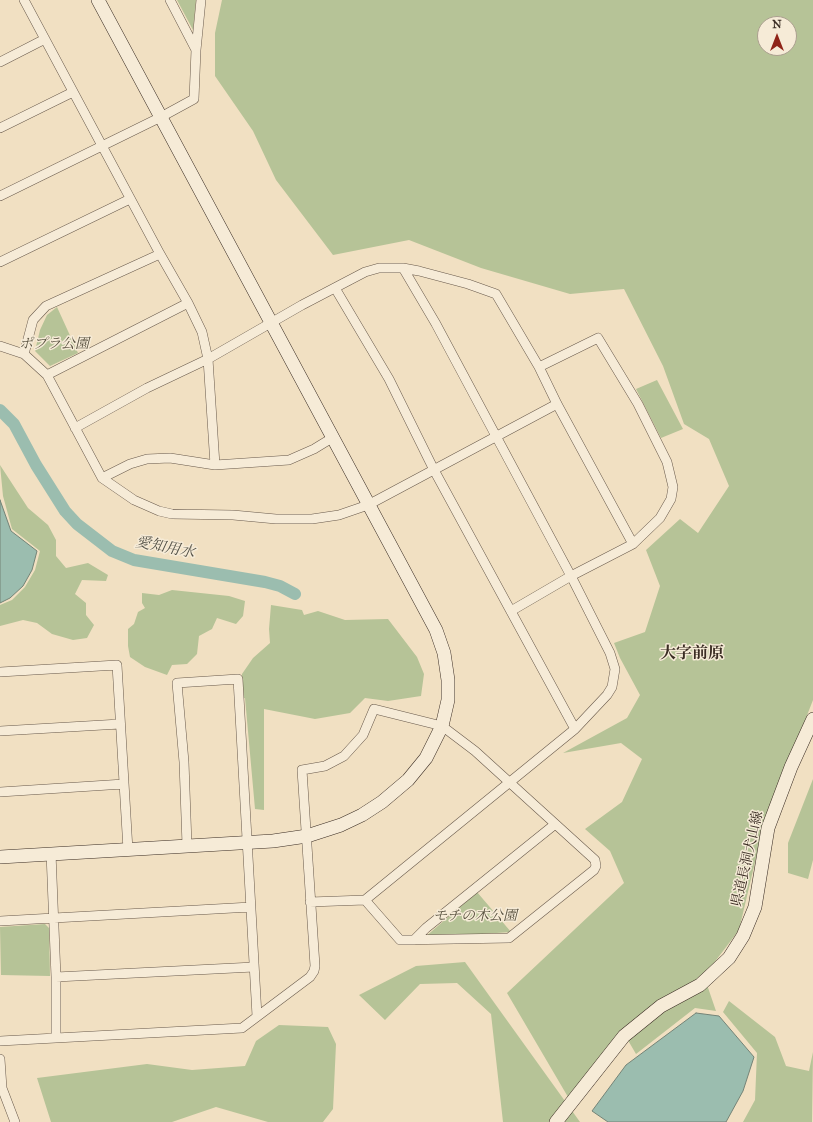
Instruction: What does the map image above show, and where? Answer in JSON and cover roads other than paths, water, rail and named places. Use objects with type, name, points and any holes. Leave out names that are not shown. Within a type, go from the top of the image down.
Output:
[{"type":"street","points":[[24,0],[130,199],[188,303],[202,332],[208,359],[215,465]]},
{"type":"street","points":[[0,857],[248,842],[307,836],[341,825],[362,815],[382,802],[408,780],[426,758],[442,726],[448,700],[448,680],[444,653],[436,630],[98,0]]},
{"type":"street","points":[[170,0],[196,50]]},
{"type":"street","points":[[0,196],[101,145],[161,117],[194,99],[196,50],[201,0]]},
{"type":"street","points":[[0,62],[45,39]]},
{"type":"street","points":[[0,128],[73,92]]},
{"type":"street","points":[[0,262],[130,199]]},
{"type":"street","points":[[24,354],[33,320],[46,306],[160,254]]},
{"type":"street","points":[[75,428],[147,388],[208,359],[270,323],[365,272],[379,268],[403,268],[468,284],[496,294],[539,367],[557,404],[633,544]]},
{"type":"street","points":[[310,902],[365,900],[508,782],[575,729],[607,695],[612,686],[614,669],[610,653],[571,576],[436,324],[403,268]]},
{"type":"street","points":[[335,288],[389,380],[434,470],[575,729]]},
{"type":"street","points":[[47,374],[188,303]]},
{"type":"street","points":[[511,611],[571,576],[633,544],[660,518],[671,498],[673,487],[667,462],[638,404],[598,338],[539,367]]},
{"type":"street","points":[[0,346],[24,354],[47,374],[102,478],[134,500],[159,511],[172,514],[312,519],[339,514],[368,505],[557,404]]},
{"type":"street","points":[[102,478],[130,464],[147,459],[170,458],[215,465],[289,460],[314,449],[332,438]]},
{"type":"street","points":[[0,672],[117,665],[128,850]]},
{"type":"street","points":[[187,846],[184,762],[177,683],[238,679],[258,1016]]},
{"type":"street","points":[[0,1041],[242,1028],[310,977],[314,971],[302,770],[325,766],[344,756],[363,735],[374,709],[442,726],[475,752],[595,860],[596,866],[594,870],[509,938],[400,940],[365,900]]},
{"type":"street","name":"県道長洞犬山線","points":[[556,1122],[624,1036],[661,1006],[700,986],[729,958],[743,936],[755,907],[768,828],[791,767],[813,719]]},
{"type":"street","points":[[0,731],[120,724]]},
{"type":"street","points":[[0,792],[124,784]]},
{"type":"street","points":[[414,940],[426,928],[554,824]]},
{"type":"street","points":[[52,853],[56,977],[56,1038]]},
{"type":"street","points":[[0,921],[251,907]]},
{"type":"street","points":[[56,977],[254,967]]},
{"type":"street","points":[[0,1059],[2,1088],[14,1122]]},
{"type":"waterway","name":"愛知用水","points":[[0,410],[14,424],[36,465],[65,511],[77,524],[112,551],[134,560],[265,582],[280,586],[295,594]]},
{"type":"district","name":"大字前原","points":[[692,654]]},
{"type":"park label","name":"ポプラ公園","points":[[54,345]]},
{"type":"park label","name":"モチの木公園","points":[[475,917]]}]
